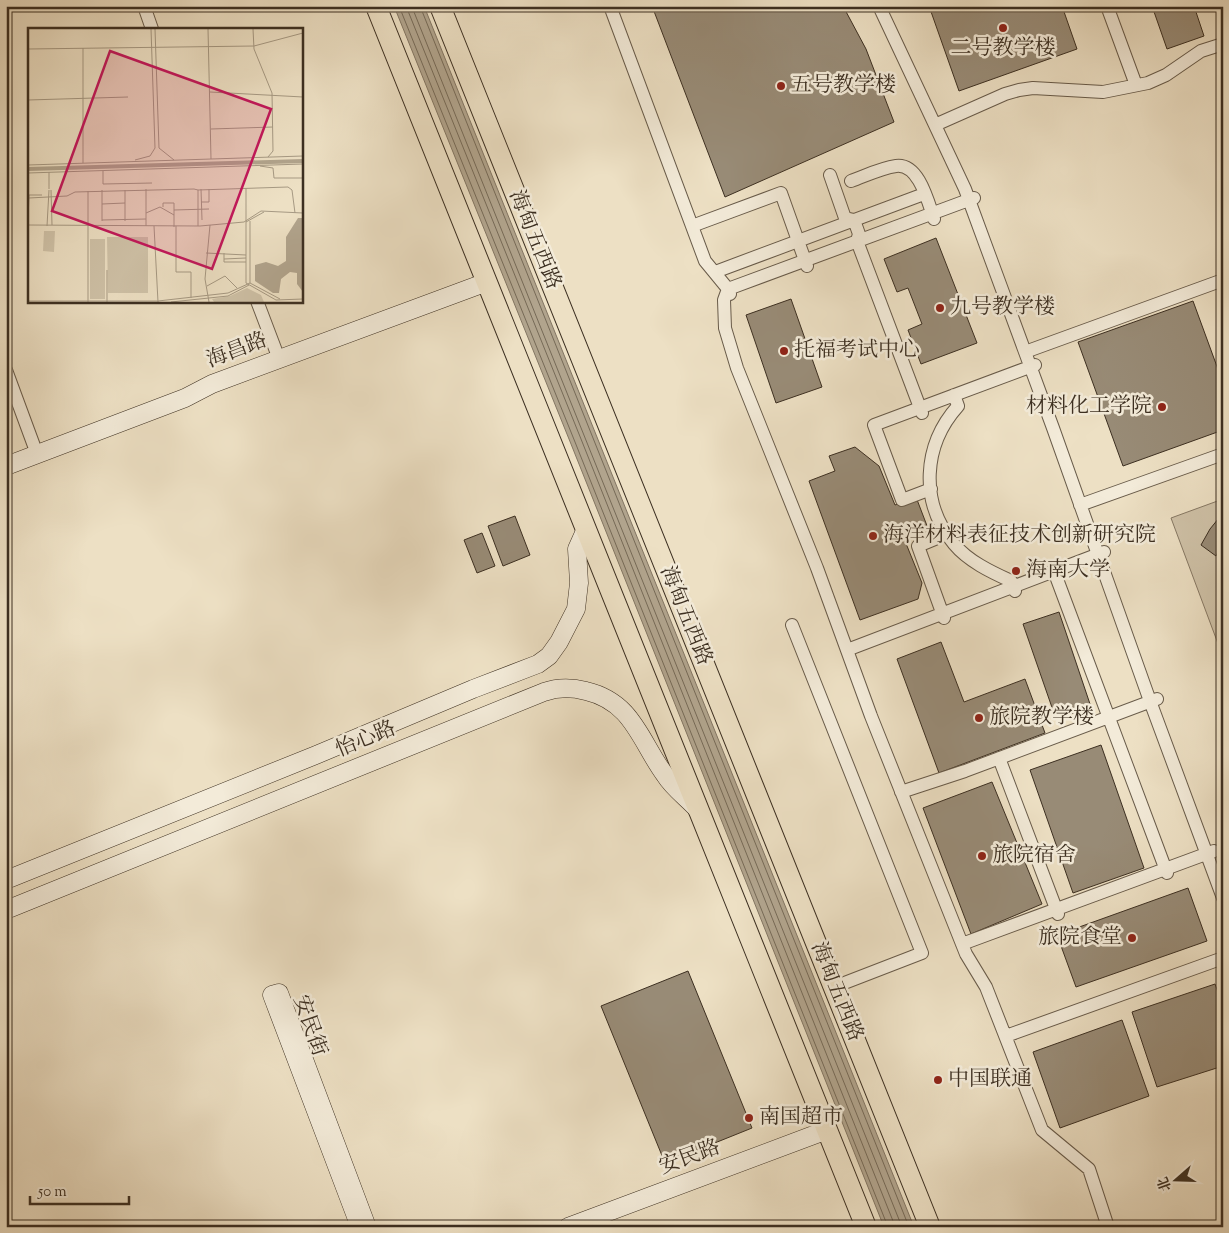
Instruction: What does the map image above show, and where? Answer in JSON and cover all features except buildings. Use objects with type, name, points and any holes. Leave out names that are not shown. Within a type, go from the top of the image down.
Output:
[{"type":"main road","points":[[376,6],[866,1227]]},
{"type":"main road","name":"海甸五西路","points":[[440,6],[930,1227]]},
{"type":"street","points":[[144,6],[152,28]]},
{"type":"street","points":[[610,6],[695,225],[717,272],[731,290],[728,308],[730,326],[740,363],[820,562],[850,651],[966,946],[989,984],[1042,1130],[1089,1169],[1108,1227]]},
{"type":"street","points":[[616,6],[695,225]]},
{"type":"street","points":[[879,6],[937,124]]},
{"type":"street","points":[[885,6],[973,202],[1211,854],[1223,898]]},
{"type":"street","points":[[1108,6],[1136,85]]},
{"type":"street","points":[[937,124],[990,100],[1019,90],[1033,88],[1103,92],[1136,85],[1166,75],[1201,51],[1223,44]]},
{"type":"street","points":[[851,181],[887,168],[902,166],[917,176],[933,216]]},
{"type":"street","points":[[830,175],[845,218],[854,220]]},
{"type":"street","points":[[695,225],[781,193],[806,263]]},
{"type":"street","points":[[717,272],[924,194]]},
{"type":"street","points":[[731,290],[973,202]]},
{"type":"street","points":[[854,220],[859,234],[855,245],[918,412]]},
{"type":"street","name":"海昌路","points":[[6,458],[36,451],[185,398],[277,354],[484,277]]},
{"type":"street","points":[[1027,351],[1223,280]]},
{"type":"street","points":[[257,302],[277,354]]},
{"type":"street","points":[[931,489],[902,500],[876,430],[1034,368]]},
{"type":"street","points":[[6,370],[36,451]]},
{"type":"street","points":[[955,398],[958,406],[943,425],[936,438],[930,470],[931,489],[936,512],[954,545],[972,560],[1011,581],[1014,589]]},
{"type":"street","name":"海昌路","points":[[6,466],[36,451]]},
{"type":"street","points":[[1083,507],[1223,454]]},
{"type":"street","points":[[1083,507],[1223,459]]},
{"type":"street","name":"怡心路","points":[[6,880],[538,664],[549,656],[559,642],[576,609],[580,583],[578,549],[586,529]]},
{"type":"street","points":[[943,616],[918,546],[947,534]]},
{"type":"street","points":[[850,651],[1101,556]]},
{"type":"street","points":[[1053,574],[1163,872]]},
{"type":"street","points":[[792,625],[922,953],[834,988]]},
{"type":"street","name":"怡心路","points":[[6,910],[544,692],[558,688],[588,691],[617,705],[639,731],[665,776],[700,812]]},
{"type":"street","points":[[905,793],[1154,702]]},
{"type":"street","points":[[1002,759],[1059,911]]},
{"type":"street","points":[[966,946],[1211,854]]},
{"type":"street","points":[[1211,854],[1223,875]]},
{"type":"street","points":[[1009,1038],[1223,958]]},
{"type":"street","points":[[1009,1038],[1223,964]]},
{"type":"street","name":"安民街","points":[[360,1227],[272,995],[279,993],[367,1227]]},
{"type":"street","points":[[1009,1038],[1045,1125],[1051,1133],[1093,1166],[1114,1227]]},
{"type":"street","name":"安民路","points":[[568,1227],[829,1133]]},
{"type":"street","name":"安民路","points":[[586,1227],[829,1133]]},
{"type":"shaded area","points":[[1223,499],[1223,657],[1171,518]]},
{"type":"water","points":[[394,6],[424,6],[914,1227],[884,1227]]},
{"type":"place","name":"二号教学楼","points":[[1003,28]]},
{"type":"place","name":"五号教学楼","points":[[781,86]]},
{"type":"place","name":"九号教学楼","points":[[940,308]]},
{"type":"place","name":"托福考试中心","points":[[784,351]]},
{"type":"place","name":"材料化工学院","points":[[1162,407]]},
{"type":"place","name":"海洋材料表征技术创新研究院","points":[[873,536]]},
{"type":"place","name":"海南大学","points":[[1016,571]]},
{"type":"place","name":"旅院教学楼","points":[[979,718]]},
{"type":"place","name":"旅院宿舍","points":[[982,856]]},
{"type":"place","name":"旅院食堂","points":[[1132,938]]},
{"type":"place","name":"中国联通","points":[[938,1080]]},
{"type":"place","name":"南国超市","points":[[749,1118]]}]
